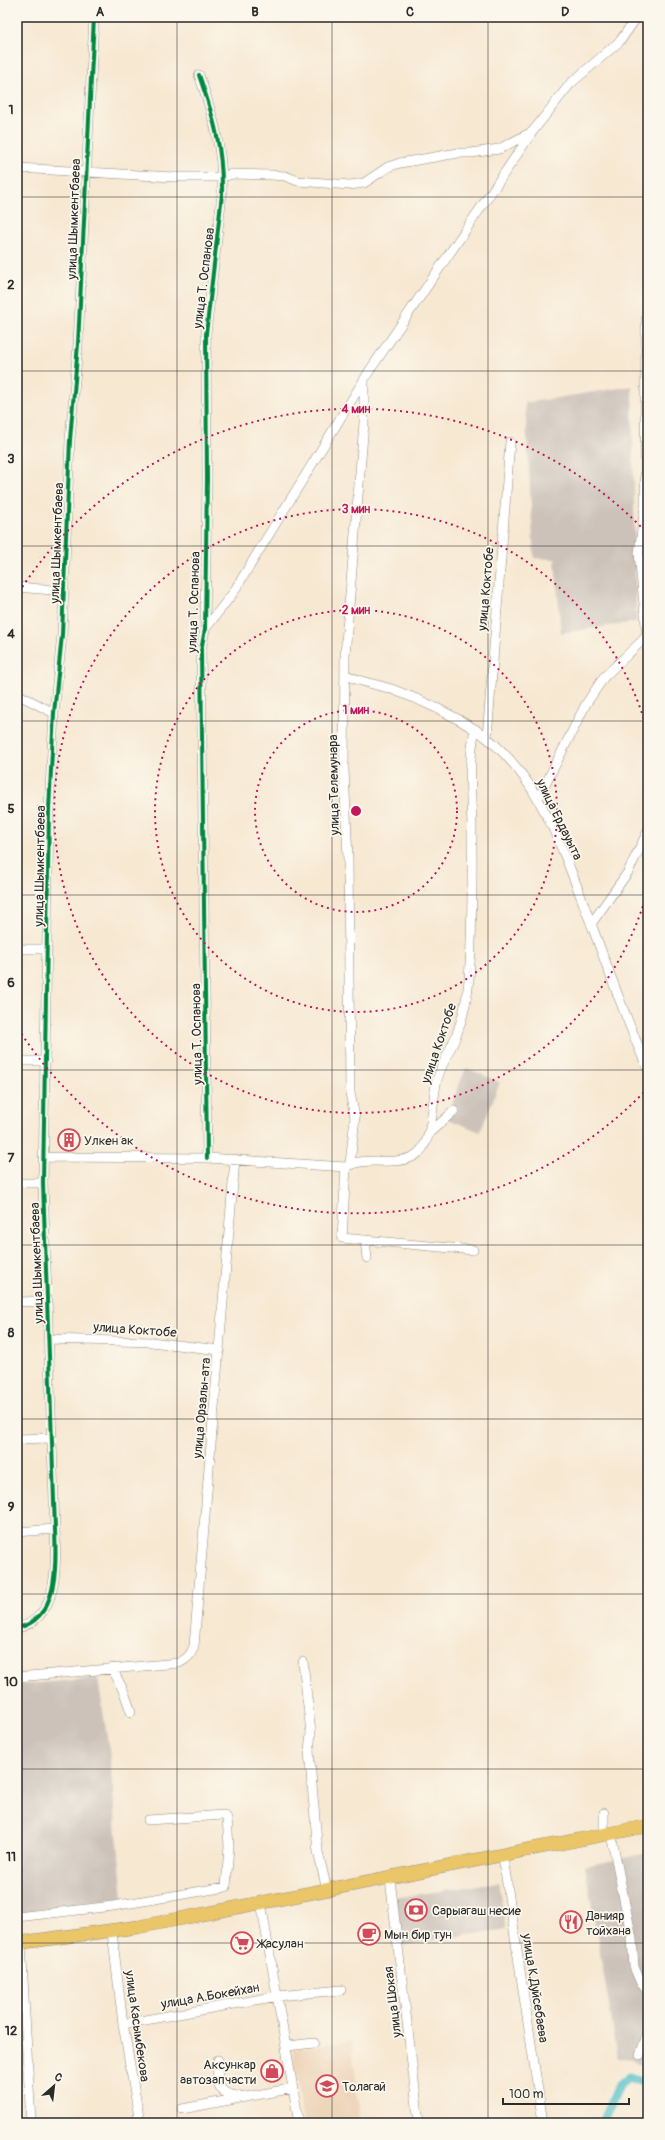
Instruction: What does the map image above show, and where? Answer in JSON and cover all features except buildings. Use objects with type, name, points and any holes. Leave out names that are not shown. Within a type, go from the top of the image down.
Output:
[{"type":"highway","points":[[19,1943],[112,1932],[503,1857],[648,1826]]},
{"type":"street","name":"улица Шымкентбаева","points":[[17,1628],[28,1625],[36,1619],[47,1604],[54,1574],[55,1529],[43,1183],[49,809],[54,713],[59,674],[64,591],[70,440],[81,275],[94,17]]},
{"type":"street","name":"улица Т. Оспанова","points":[[205,629],[233,593],[370,370],[533,131],[570,84],[620,41],[637,17]]},
{"type":"street","name":"улица Т. Оспанова","points":[[199,75],[215,121],[222,177],[222,202],[206,334],[207,478],[205,629],[201,651],[207,1158]]},
{"type":"street","points":[[17,168],[174,178],[222,177],[232,174],[258,174],[285,176],[306,182],[350,185],[364,183],[388,167],[400,162],[458,153],[471,154],[499,149],[533,131]]},
{"type":"street","points":[[538,799],[586,704],[600,682],[648,635],[639,553],[645,506],[646,320]]},
{"type":"street","name":"улица Телемунара","points":[[364,381],[364,423],[345,655],[344,769],[348,858],[350,1092],[355,1117],[348,1166],[342,1238],[365,1240]]},
{"type":"street","name":"улица Коктобе","points":[[487,738],[510,442]]},
{"type":"street","points":[[17,586],[64,591]]},
{"type":"street","name":"улица Ердауыта","points":[[345,674],[412,697],[475,729],[487,738],[524,777],[538,799],[571,871],[648,1069]]},
{"type":"street","points":[[17,694],[54,713]]},
{"type":"street","name":"улица Коктобе","points":[[43,1157],[207,1158],[348,1166],[397,1160],[414,1156],[421,1149],[428,1134],[437,1080],[466,1004],[469,979],[472,863],[471,760],[475,729]]},
{"type":"street","points":[[591,924],[628,872],[648,831]]},
{"type":"street","points":[[17,949],[47,949]]},
{"type":"street","points":[[17,1061],[46,1061]]},
{"type":"street","points":[[428,1134],[454,1111]]},
{"type":"street","name":"улица Орзалы-ата","points":[[112,1668],[178,1663],[187,1658],[194,1646],[235,1159]]},
{"type":"street","points":[[17,1183],[43,1183]]},
{"type":"street","points":[[367,1258],[365,1240],[473,1250]]},
{"type":"street","points":[[17,1302],[48,1301]]},
{"type":"street","name":"улица Коктобе","points":[[49,1339],[144,1341],[220,1350]]},
{"type":"street","points":[[17,1439],[51,1438]]},
{"type":"street","points":[[17,1532],[55,1529]]},
{"type":"street","points":[[303,1662],[311,1733],[309,1751],[318,1852],[327,1890]]},
{"type":"street","points":[[17,1677],[112,1668],[124,1692],[131,1712]]},
{"type":"street","points":[[604,1813],[632,1939],[634,1967],[640,1981],[648,1990]]},
{"type":"street","points":[[17,1917],[113,1906],[226,1887],[229,1846],[227,1818],[224,1815],[148,1820]]},
{"type":"street","name":"улица К.Дуйсебаева","points":[[503,1857],[543,2123]]},
{"type":"street","name":"улица Шокая","points":[[390,1879],[419,2123]]},
{"type":"street","name":"улица А.Бокейхан","points":[[261,1903],[287,2046],[299,2123]]},
{"type":"street","name":"улица Касымбекова","points":[[112,1932],[123,2024],[140,2123]]},
{"type":"street","points":[[19,1943],[31,2123]]},
{"type":"street","name":"улица А.Бокейхан","points":[[123,2024],[278,1996],[341,1990]]},
{"type":"street","points":[[640,2054],[648,2032]]},
{"type":"street","points":[[287,2046],[314,2042]]},
{"type":"street","points":[[218,2060],[217,2075],[221,2090],[227,2095],[246,2097]]},
{"type":"street","points":[[182,2109],[294,2088]]},
{"type":"shaded area","points":[[632,386],[636,622],[561,633],[555,559],[534,558],[525,403]]},
{"type":"shaded area","points":[[466,1068],[500,1082],[480,1132],[446,1118]]},
{"type":"shaded area","points":[[98,1678],[109,1750],[123,1897],[17,1914],[17,1685]]},
{"type":"shaded area","points":[[648,1853],[648,2070],[631,2060],[618,2058],[585,1866]]},
{"type":"shaded area","name":"Сарыагаш несие","points":[[498,1882],[506,1929],[399,1946],[394,1898]]},
{"type":"shaded area","name":"Толагай","points":[[352,2041],[360,2123],[304,2123],[292,2049]]},
{"type":"waterway","points":[[603,2123],[619,2085],[629,2077],[648,2084]]},
{"type":"cycle path","points":[[17,1628],[31,1623],[41,1613],[48,1601],[55,1572],[56,1557],[43,1183],[49,809],[54,713],[62,635],[70,440],[78,344],[94,17]]},
{"type":"cycle path","points":[[199,75],[213,120],[219,148],[222,178],[222,194],[206,334],[207,478],[205,629],[201,651],[207,1158]]},
{"type":"place","name":"Улкен ак","points":[[69,1140]]},
{"type":"place","name":"Сарыагаш несие","points":[[416,1910]]},
{"type":"place","name":"Данияр тойхана","points":[[571,1922]]},
{"type":"place","name":"Мын бир тун","points":[[369,1934]]},
{"type":"place","name":"Жасулан","points":[[242,1943]]},
{"type":"place","name":"Аксункар автозапчасти","points":[[272,2071]]},
{"type":"place","name":"Толагай","points":[[327,2086]]}]
